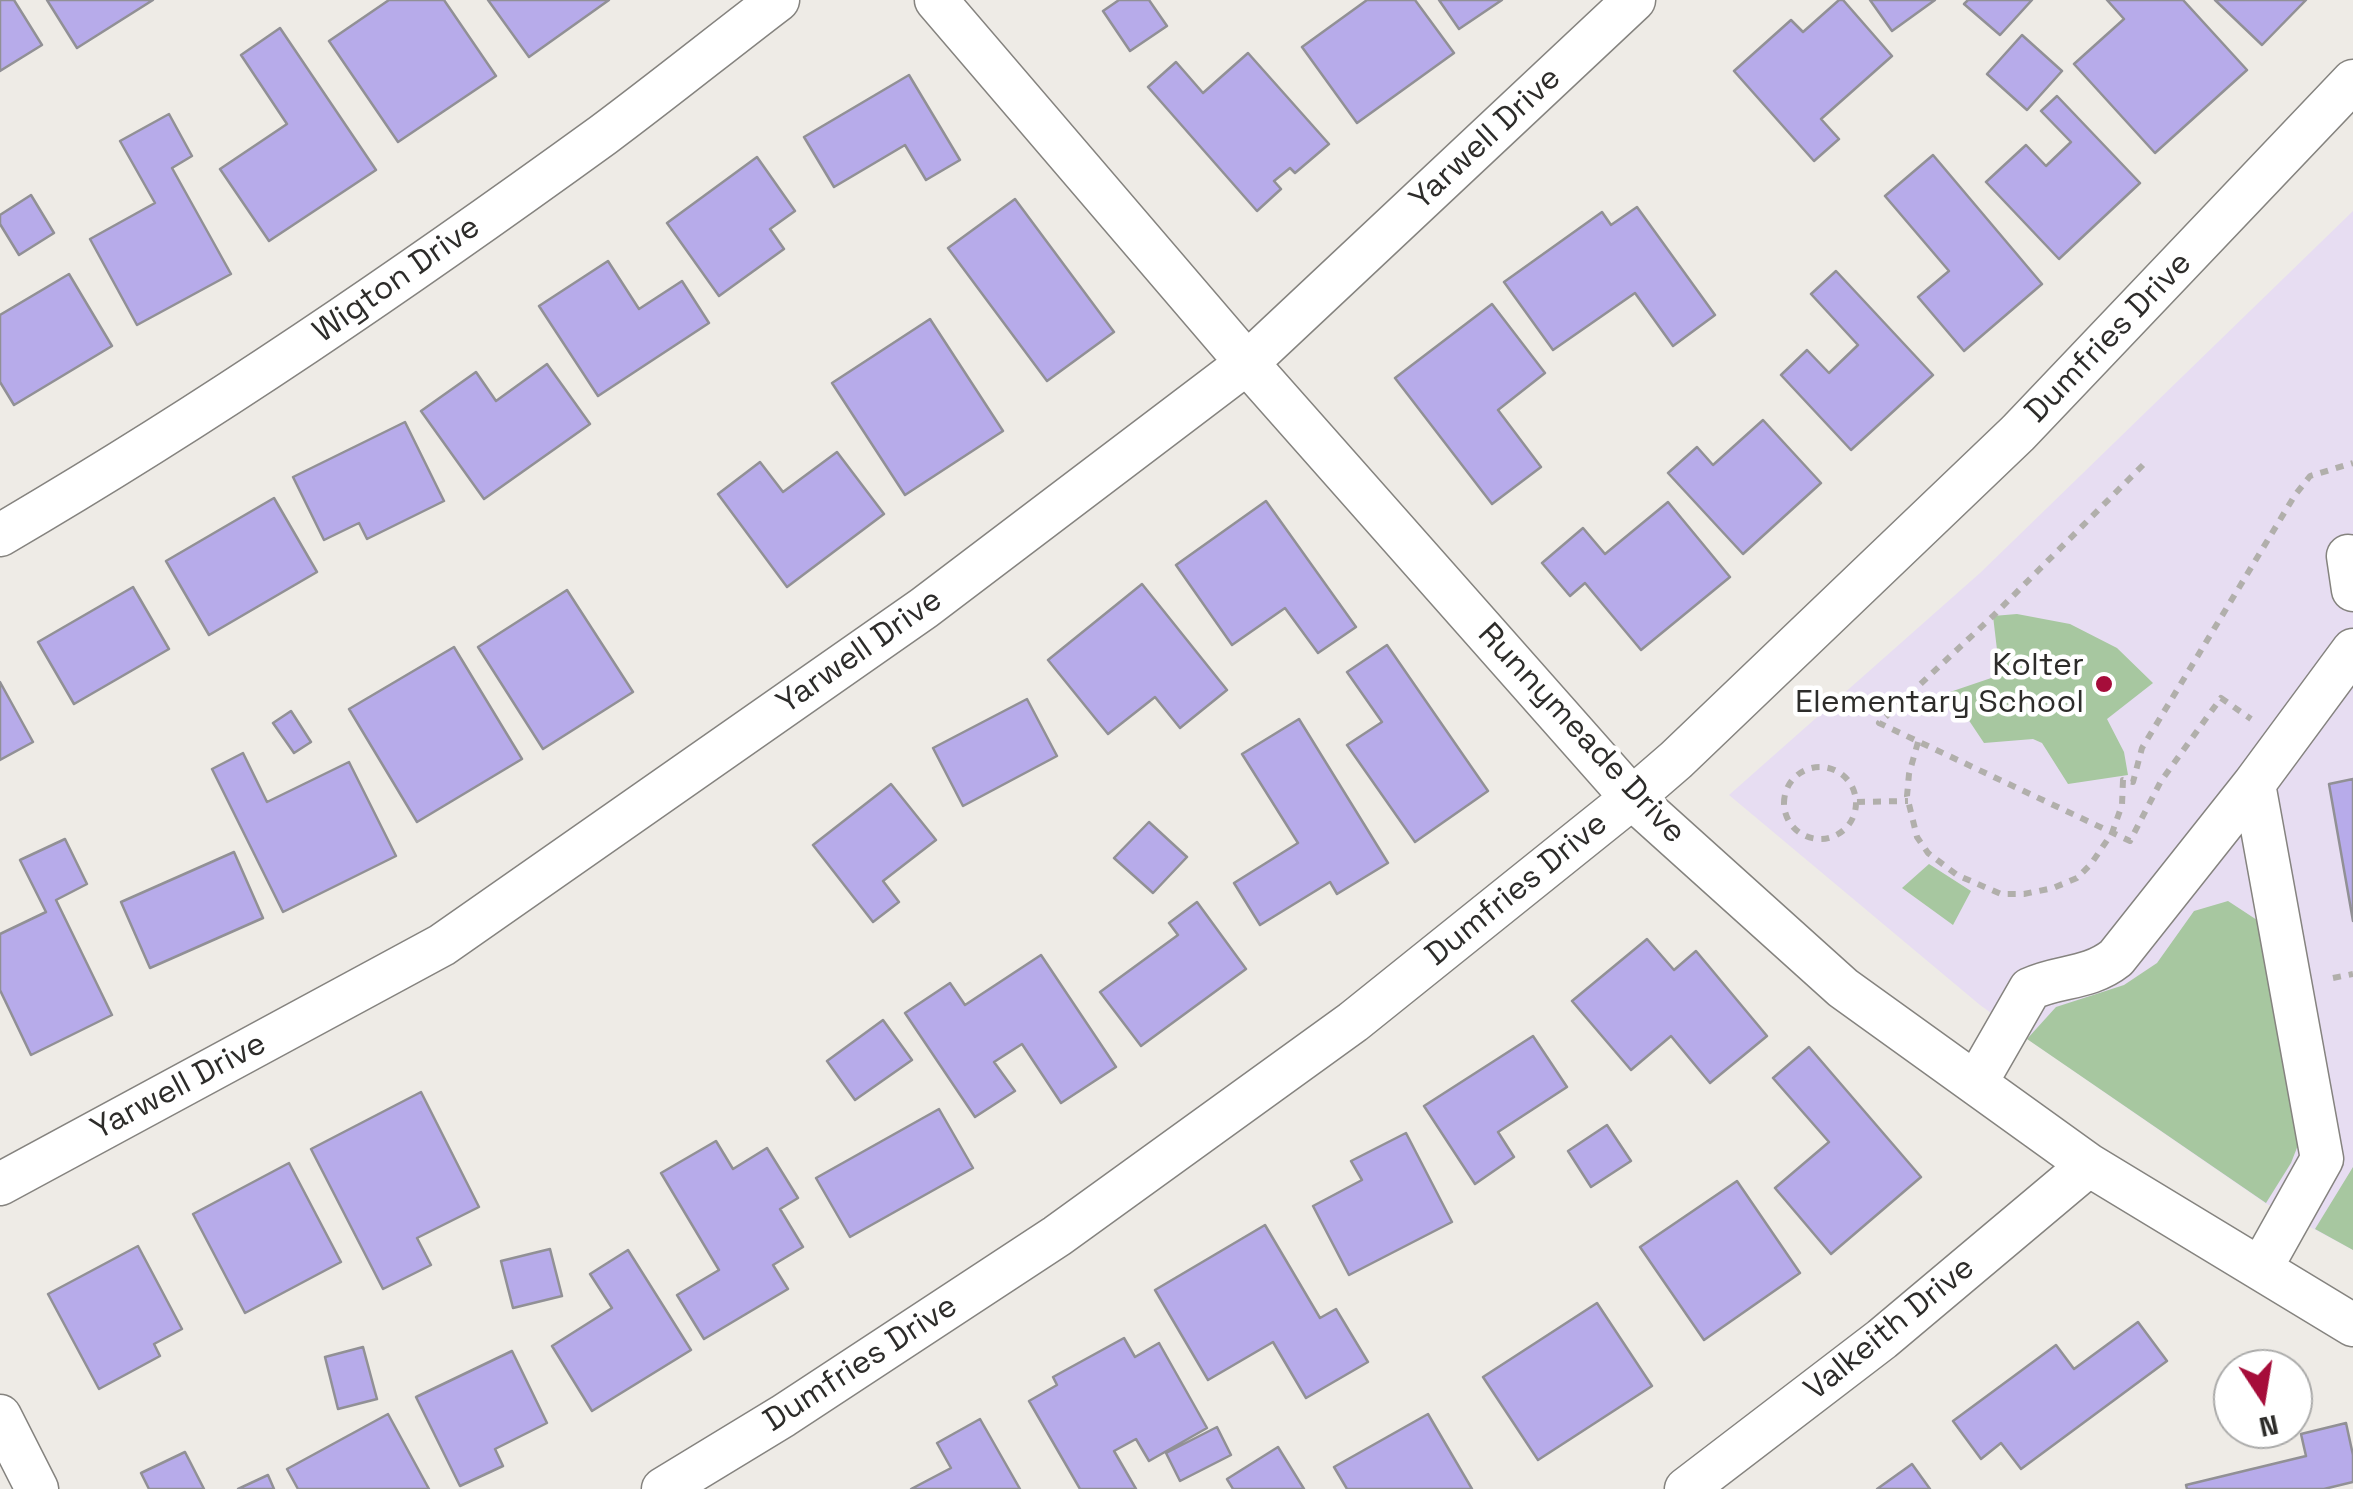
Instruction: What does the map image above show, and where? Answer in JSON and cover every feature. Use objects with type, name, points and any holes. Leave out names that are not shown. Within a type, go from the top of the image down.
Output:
[{"type":"street","name":"Wigton Drive","points":[[0,535],[110,471],[321,334],[605,133],[778,0]]},
{"type":"street","name":"Runnymeade Drive","points":[[936,0],[1247,363],[1632,798],[1843,988],[2089,1164],[2353,1326]]},
{"type":"street","name":"Yarwell Drive","points":[[0,1184],[442,944],[924,608],[1247,363],[1634,0]]},
{"type":"street","name":"Dumfries Drive","points":[[663,1489],[783,1416],[1056,1236],[1353,1022],[1632,798],[2018,433],[2353,81]]},
{"type":"street","points":[[1976,1083],[2030,989],[2094,971],[2116,958],[2254,784],[2353,650]]},
{"type":"street","points":[[2254,784],[2322,1159],[2261,1268]]},
{"type":"street","name":"Valkeith Drive","points":[[1686,1489],[1882,1339],[2089,1164]]},
{"type":"street","points":[[0,1416],[38,1489]]},
{"type":"path","points":[[1918,742],[1909,774],[1908,801],[1917,837],[1928,853],[1956,875],[2001,894],[2053,888],[2077,878],[2112,833],[2122,805],[2124,780],[2132,782],[2142,748],[2295,496],[2310,476],[2353,463]]},
{"type":"path","points":[[2143,465],[1993,616],[1878,724],[2130,841],[2160,780],[2221,698],[2258,724]]},
{"type":"path","points":[[1818,766],[1840,772],[1849,780],[1857,802],[1850,824],[1830,838],[1818,839],[1795,829],[1784,808],[1784,795],[1788,784],[1806,769],[1818,766]]},
{"type":"path","points":[[1857,802],[1908,801]]},
{"type":"shaded area","name":"Kolter Elementary School","points":[[2353,211],[2353,1250],[2265,1203],[1980,1005],[1729,795],[1980,573]]},
{"type":"green space","points":[[2017,614],[2070,624],[2117,648],[2153,683],[2107,719],[2124,752],[2128,775],[2068,784],[2042,743],[2033,739],[1984,743],[1950,692],[2000,675],[1993,616]]},
{"type":"green space","points":[[1929,864],[1971,891],[1953,925],[1902,888]]},
{"type":"green space","points":[[2228,901],[2257,920],[2300,1140],[2291,1163],[2266,1203],[2027,1039],[2056,1007],[2124,985],[2157,963],[2194,911]]},
{"type":"green space","points":[[2353,1167],[2353,1250],[2315,1229]]},
{"type":"building","points":[[0,0],[14,0],[42,45],[0,71]]},
{"type":"building","points":[[47,0],[153,0],[77,48]]},
{"type":"building","points":[[389,0],[444,0],[496,76],[398,142],[329,41]]},
{"type":"building","points":[[488,0],[609,0],[529,57]]},
{"type":"building","points":[[1119,0],[1149,0],[1167,26],[1130,51],[1103,11]]},
{"type":"building","points":[[1367,0],[1415,0],[1454,53],[1357,123],[1302,47]]},
{"type":"building","points":[[1439,0],[1502,0],[1459,29]]},
{"type":"building","points":[[1839,0],[1892,56],[1821,119],[1839,139],[1814,161],[1734,71],[1791,20],[1803,32]]},
{"type":"building","points":[[1870,0],[1935,0],[1892,31]]},
{"type":"building","points":[[1968,0],[2032,0],[2000,35],[1964,4]]},
{"type":"building","points":[[2107,0],[2183,0],[2247,70],[2155,153],[2074,64],[2124,19]]},
{"type":"building","points":[[2215,0],[2306,0],[2262,45]]},
{"type":"building","points":[[280,28],[376,170],[269,241],[220,169],[287,124],[241,55]]},
{"type":"building","points":[[2022,35],[2062,71],[2027,110],[1987,74]]},
{"type":"building","points":[[1248,53],[1329,144],[1295,173],[1290,168],[1274,181],[1281,189],[1257,211],[1148,87],[1176,62],[1203,93]]},
{"type":"building","points":[[909,75],[960,160],[926,180],[905,145],[834,187],[804,137]]},
{"type":"building","points":[[2057,96],[2140,183],[2059,259],[1986,182],[2026,145],[2046,166],[2071,142],[2041,111]]},
{"type":"building","points":[[169,114],[192,156],[172,168],[231,274],[137,325],[90,239],[155,203],[120,141]]},
{"type":"building","points":[[1933,155],[2042,284],[1964,351],[1918,297],[1949,271],[1885,196]]},
{"type":"building","points":[[757,157],[795,211],[770,229],[784,249],[719,296],[667,223]]},
{"type":"building","points":[[31,195],[54,233],[19,255],[0,224],[0,215]]},
{"type":"building","points":[[1015,199],[1114,332],[1047,381],[948,248]]},
{"type":"building","points":[[1637,207],[1715,315],[1673,346],[1635,293],[1553,350],[1504,282],[1602,212],[1611,225]]},
{"type":"building","points":[[608,261],[639,309],[682,281],[709,323],[598,396],[539,306]]},
{"type":"building","points":[[1836,271],[1933,375],[1851,450],[1781,375],[1807,350],[1829,373],[1858,345],[1811,294]]},
{"type":"building","points":[[69,274],[112,346],[14,405],[0,382],[0,315]]},
{"type":"building","points":[[1492,304],[1545,373],[1498,410],[1541,467],[1492,504],[1395,378]]},
{"type":"building","points":[[930,319],[1003,431],[905,495],[832,383]]},
{"type":"building","points":[[547,364],[590,424],[484,499],[421,411],[476,372],[496,401]]},
{"type":"building","points":[[1763,420],[1821,483],[1743,554],[1668,473],[1697,447],[1713,465]]},
{"type":"building","points":[[405,422],[444,501],[367,539],[359,523],[324,540],[293,477]]},
{"type":"building","points":[[837,452],[884,514],[787,587],[718,494],[760,462],[783,492]]},
{"type":"building","points":[[274,498],[317,572],[209,635],[166,561]]},
{"type":"building","points":[[1266,501],[1356,627],[1318,653],[1285,608],[1232,645],[1176,565]]},
{"type":"building","points":[[1668,502],[1730,577],[1641,650],[1585,583],[1570,596],[1542,563],[1583,528],[1605,554]]},
{"type":"building","points":[[1142,584],[1227,690],[1180,728],[1155,697],[1108,734],[1048,660]]},
{"type":"building","points":[[133,587],[169,649],[74,704],[38,642]]},
{"type":"building","points":[[567,590],[633,692],[543,749],[478,647]]},
{"type":"building","points":[[1387,645],[1488,791],[1415,842],[1347,745],[1382,722],[1347,672]]},
{"type":"building","points":[[454,647],[522,759],[417,822],[349,709]]},
{"type":"building","points":[[0,682],[33,742],[0,760]]},
{"type":"building","points":[[1027,699],[1057,756],[963,806],[933,748]]},
{"type":"building","points":[[291,711],[311,742],[294,753],[273,723]]},
{"type":"building","points":[[1299,719],[1388,863],[1337,894],[1330,882],[1260,925],[1234,883],[1298,843],[1242,754]]},
{"type":"building","points":[[243,753],[267,802],[349,762],[396,856],[283,912],[212,769]]},
{"type":"building","points":[[2353,779],[2353,921],[2329,784]]},
{"type":"building","points":[[891,784],[936,840],[883,881],[899,902],[873,922],[813,845]]},
{"type":"building","points":[[1149,822],[1187,857],[1153,893],[1114,858]]},
{"type":"building","points":[[65,839],[87,884],[56,900],[112,1015],[31,1055],[0,990],[0,934],[46,912],[20,860]]},
{"type":"building","points":[[234,852],[263,918],[150,968],[121,902]]},
{"type":"building","points":[[1197,902],[1246,969],[1141,1046],[1100,992],[1178,935],[1169,923]]},
{"type":"building","points":[[1647,939],[1674,970],[1696,951],[1767,1036],[1710,1083],[1671,1036],[1631,1070],[1572,1001]]},
{"type":"building","points":[[1041,955],[1116,1067],[1061,1103],[1022,1044],[994,1062],[1015,1091],[975,1117],[905,1013],[950,983],[965,1005]]},
{"type":"building","points":[[883,1020],[912,1060],[855,1100],[827,1061]]},
{"type":"building","points":[[1533,1036],[1567,1087],[1498,1132],[1514,1157],[1475,1184],[1424,1106]]},
{"type":"building","points":[[1809,1047],[1921,1177],[1831,1254],[1775,1188],[1829,1142],[1773,1078]]},
{"type":"building","points":[[421,1092],[479,1207],[417,1238],[431,1265],[383,1289],[311,1149]]},
{"type":"building","points":[[939,1109],[973,1168],[850,1237],[816,1178]]},
{"type":"building","points":[[1607,1125],[1631,1161],[1591,1187],[1568,1151]]},
{"type":"building","points":[[1406,1133],[1452,1222],[1349,1275],[1313,1206],[1362,1180],[1351,1161]]},
{"type":"building","points":[[716,1141],[733,1169],[767,1148],[798,1198],[780,1209],[803,1247],[773,1265],[788,1289],[704,1339],[677,1295],[719,1270],[661,1173]]},
{"type":"building","points":[[289,1163],[341,1262],[245,1313],[193,1214]]},
{"type":"building","points":[[1737,1181],[1800,1273],[1704,1340],[1640,1247]]},
{"type":"building","points":[[1265,1225],[1320,1318],[1336,1309],[1368,1362],[1306,1398],[1273,1342],[1208,1380],[1155,1290]]},
{"type":"building","points":[[138,1246],[182,1329],[154,1344],[160,1356],[99,1389],[48,1294]]},
{"type":"building","points":[[550,1249],[562,1296],[513,1308],[501,1261]]},
{"type":"building","points":[[628,1250],[691,1350],[592,1411],[552,1346],[612,1308],[590,1274]]},
{"type":"building","points":[[1597,1303],[1652,1386],[1538,1460],[1483,1377]]},
{"type":"building","points":[[2138,1322],[2167,1361],[2021,1469],[2001,1443],[1981,1459],[1953,1421],[2056,1345],[2074,1369]]},
{"type":"building","points":[[1124,1338],[1135,1357],[1159,1343],[1207,1428],[1149,1461],[1136,1439],[1114,1451],[1136,1489],[1080,1489],[1029,1401],[1057,1385],[1053,1377]]},
{"type":"building","points":[[363,1347],[377,1399],[338,1409],[325,1357]]},
{"type":"building","points":[[512,1351],[547,1423],[495,1449],[503,1466],[460,1486],[416,1397]]},
{"type":"building","points":[[388,1414],[429,1489],[298,1489],[287,1469]]},
{"type":"building","points":[[1428,1414],[1472,1489],[1347,1489],[1334,1467]]},
{"type":"building","points":[[980,1419],[1020,1489],[911,1489],[951,1468],[937,1443]]},
{"type":"building","points":[[2346,1423],[2353,1455],[2353,1482],[2324,1489],[2187,1489],[2186,1485],[2306,1456],[2304,1449],[2313,1449],[2313,1431]]},
{"type":"building","points":[[1217,1427],[1231,1455],[1180,1481],[1166,1453]]},
{"type":"building","points":[[1278,1447],[1304,1489],[1233,1489],[1227,1479]]},
{"type":"building","points":[[185,1452],[204,1489],[149,1489],[141,1473]]},
{"type":"building","points":[[1912,1464],[1930,1489],[1877,1489]]},
{"type":"building","points":[[268,1475],[274,1489],[238,1489]]},
{"type":"place","name":"Kolter Elementary School","points":[[2104,684]]}]
